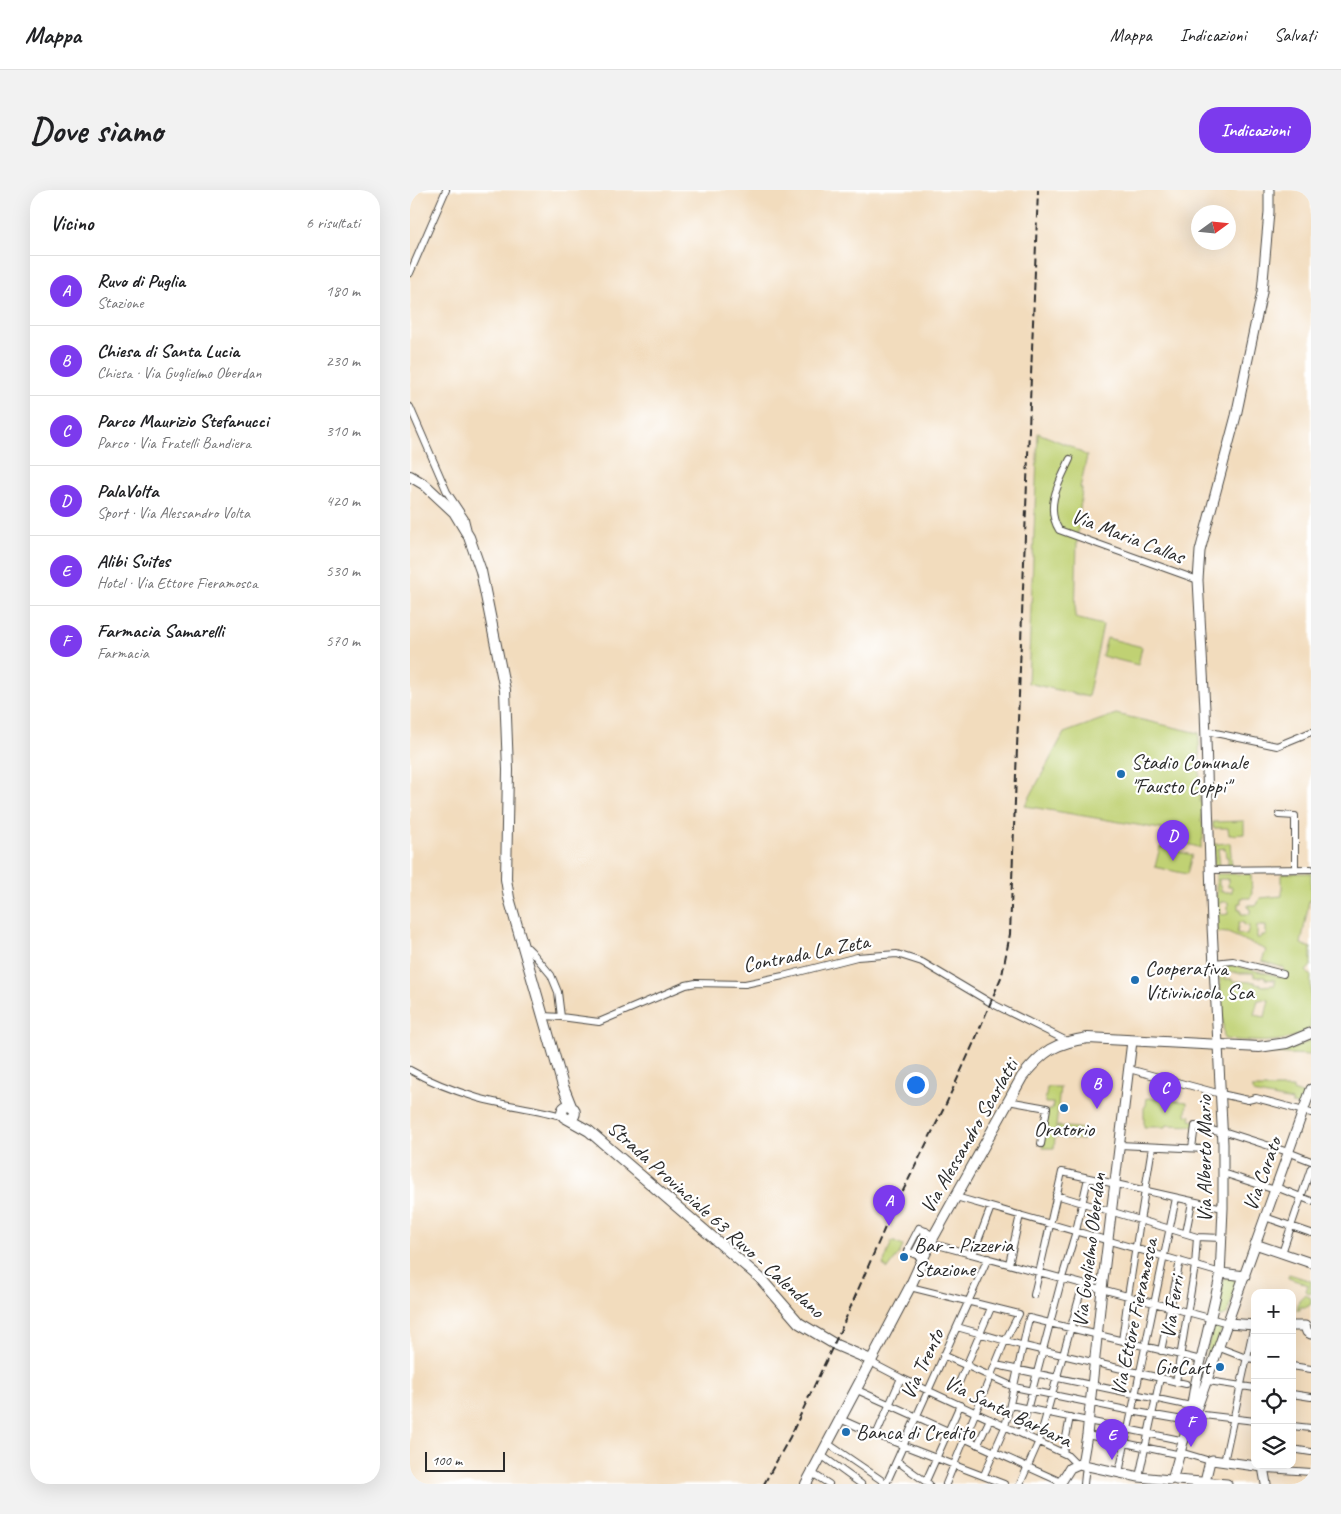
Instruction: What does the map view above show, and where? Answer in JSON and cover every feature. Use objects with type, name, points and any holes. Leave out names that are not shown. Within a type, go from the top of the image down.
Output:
[{"type":"main road","points":[[410,476],[443,494],[469,537],[481,571],[505,690],[508,770],[506,879],[509,898],[563,1086],[568,1112]]},
{"type":"main road","name":"Via Alessandro Scarlatti","points":[[806,1484],[910,1287],[919,1256],[956,1197],[1022,1077],[1035,1061],[1049,1050],[1067,1041],[1088,1038],[1219,1046],[1273,1046],[1287,1043],[1310,1033]]},
{"type":"main road","name":"Strada Provinciale 63 Ruvo - Calendano","points":[[568,1112],[760,1278],[799,1323],[836,1345],[872,1360]]},
{"type":"street","points":[[410,272],[446,190]]},
{"type":"street","name":"Via Alberto Mario","points":[[1193,1412],[1201,1360],[1221,1273],[1223,1208],[1223,1132],[1198,580],[1200,551],[1236,416],[1262,292],[1269,190]]},
{"type":"street","points":[[410,407],[443,494]]},
{"type":"street","name":"Via Maria Callas","points":[[1070,459],[1054,495],[1054,516],[1060,530],[1198,580]]},
{"type":"street","points":[[1206,731],[1277,746],[1311,732]]},
{"type":"street","points":[[1279,815],[1295,816],[1295,869]]},
{"type":"street","points":[[1210,870],[1311,869]]},
{"type":"street","points":[[523,947],[531,951],[551,976],[558,992],[562,1017]]},
{"type":"street","name":"Contrada La Zeta","points":[[543,1016],[599,1022],[686,985],[696,983],[745,984],[858,957],[897,954],[922,962],[991,1003],[1067,1041]]},
{"type":"street","points":[[1214,963],[1233,961],[1283,974]]},
{"type":"street","name":"Via Guglielmo Oberdan","points":[[1083,1466],[1132,1041]]},
{"type":"street","points":[[1129,1069],[1221,1094],[1248,1100],[1256,1098],[1307,1111]]},
{"type":"street","points":[[410,1070],[429,1080],[478,1098],[548,1112],[568,1112]]},
{"type":"street","name":"Via Corato","points":[[1193,1412],[1208,1381],[1288,1152],[1307,1111],[1311,1089]]},
{"type":"street","points":[[1008,1101],[1046,1108],[1041,1144]]},
{"type":"street","points":[[1192,1148],[1195,1126],[1223,1132],[1311,1161]]},
{"type":"street","points":[[1119,1145],[1205,1149]]},
{"type":"street","points":[[1122,1341],[1152,1147]]},
{"type":"street","points":[[1282,1253],[1311,1168]]},
{"type":"street","points":[[1034,1295],[1062,1172],[1223,1208]]},
{"type":"street","points":[[1223,1173],[1311,1201]]},
{"type":"street","points":[[1021,1433],[1076,1231],[1088,1178]]},
{"type":"street","points":[[1056,1195],[1197,1237],[1222,1238]]},
{"type":"street","points":[[956,1197],[1221,1273],[1246,1273]]},
{"type":"street","name":"Via Ettore Fieramosca","points":[[1119,1473],[1176,1198]]},
{"type":"street","points":[[1186,1233],[1192,1202]]},
{"type":"street","points":[[973,1254],[991,1207]]},
{"type":"street","points":[[1009,1264],[1020,1215]]},
{"type":"street","points":[[1265,1217],[1311,1233]]},
{"type":"street","points":[[919,1256],[907,1251],[919,1228],[930,1237],[973,1254],[1228,1323],[1251,1325]]},
{"type":"street","name":"Via Ferri","points":[[1176,1382],[1195,1266],[1197,1237]]},
{"type":"street","points":[[1255,1244],[1311,1263]]},
{"type":"street","name":"Via Trento","points":[[887,1484],[943,1355],[988,1258]]},
{"type":"street","points":[[1161,1351],[1180,1261]]},
{"type":"street","points":[[1020,1484],[1039,1441],[1083,1284]]},
{"type":"street","points":[[910,1287],[1019,1314],[946,1484]]},
{"type":"street","points":[[958,1385],[991,1308]]},
{"type":"street","points":[[984,1475],[1005,1427],[1029,1318],[1201,1360]]},
{"type":"street","points":[[1296,1326],[1305,1326],[1307,1332],[1311,1334]]},
{"type":"street","points":[[957,1327],[1063,1356],[1186,1384]]},
{"type":"street","points":[[1224,1462],[1252,1334]]},
{"type":"street","points":[[1220,1348],[1251,1359]]},
{"type":"street","points":[[943,1355],[1014,1387],[1152,1415],[1193,1412]]},
{"type":"street","name":"Via Santa Barbara","points":[[872,1360],[876,1365],[901,1378],[1039,1441],[1067,1455],[1083,1466]]},
{"type":"street","points":[[996,1365],[1156,1398],[1193,1412],[1251,1421]]},
{"type":"street","points":[[1296,1367],[1311,1369]]},
{"type":"street","points":[[876,1435],[901,1378]]},
{"type":"street","points":[[1140,1477],[1160,1378]]},
{"type":"street","points":[[1208,1381],[1251,1387]]},
{"type":"street","points":[[855,1389],[1061,1483],[1070,1468],[1083,1466],[1140,1477],[1227,1484]]},
{"type":"street","points":[[1296,1395],[1311,1397]]},
{"type":"street","points":[[896,1461],[928,1483],[936,1458],[960,1405]]},
{"type":"street","points":[[1010,1405],[1186,1440]]},
{"type":"street","points":[[1173,1480],[1193,1412]]},
{"type":"street","points":[[1063,1453],[1070,1417]]},
{"type":"street","points":[[840,1419],[876,1435],[1004,1484]]},
{"type":"street","points":[[978,1444],[990,1419]]},
{"type":"street","points":[[1296,1426],[1311,1428]]},
{"type":"street","points":[[1087,1435],[1210,1461],[1251,1465]]},
{"type":"street","points":[[827,1443],[887,1484]]},
{"type":"street","points":[[1296,1450],[1311,1452]]},
{"type":"street","points":[[821,1455],[861,1484]]},
{"type":"street","points":[[1205,1482],[1210,1461]]},
{"type":"street","points":[[1083,1466],[1084,1484]]},
{"type":"street","points":[[1264,1469],[1266,1484]]},
{"type":"street","points":[[1287,1469],[1311,1472]]},
{"type":"street","points":[[812,1473],[829,1484]]},
{"type":"green space","points":[[1038,433],[1070,446],[1087,456],[1080,488],[1082,489],[1077,541],[1075,618],[1103,625],[1088,697],[1028,683]]},
{"type":"green space","points":[[1107,638],[1142,647],[1138,665],[1102,656]]},
{"type":"green space","name":"Stadio Comunale \"Fausto Coppi\"","points":[[1116,714],[1199,733],[1200,802],[1202,803],[1201,822],[1203,823],[1201,848],[1175,840],[1171,830],[1162,832],[1161,829],[1025,806],[1064,733]]},
{"type":"green space","points":[[1244,821],[1244,834],[1229,835],[1228,828],[1213,828],[1213,822]]},
{"type":"green space","points":[[1230,843],[1232,867],[1228,866],[1225,848],[1218,849],[1220,866],[1214,866],[1214,844]]},
{"type":"green space","points":[[1160,847],[1192,855],[1187,874],[1155,867]]},
{"type":"green space","points":[[1282,873],[1311,873],[1311,901],[1309,901],[1301,944],[1311,948],[1311,966],[1306,971],[1311,976],[1311,1027],[1291,1038],[1280,1040],[1224,1039],[1219,966],[1232,965],[1283,977],[1284,968],[1262,961],[1266,950],[1228,933],[1217,932],[1216,874],[1251,874],[1252,895],[1250,898],[1241,898],[1241,903],[1238,903],[1238,909],[1241,909],[1241,914],[1250,914],[1248,905],[1257,905],[1260,898],[1282,896]],"holes":[[[1219,879],[1228,879],[1228,887],[1232,887],[1232,892],[1221,892],[1221,887],[1219,886]],[[1220,902],[1228,902],[1228,914],[1221,915]],[[1239,922],[1249,926],[1247,935],[1237,933]],[[1257,926],[1266,926],[1266,936],[1257,938]],[[1225,972],[1254,973],[1254,977],[1265,977],[1265,979],[1275,980],[1275,985],[1262,986],[1255,984],[1255,982],[1232,981],[1232,979],[1225,979]],[[1258,1000],[1269,1000],[1265,1017],[1254,1015]]]},
{"type":"green space","points":[[1311,1040],[1311,1055],[1267,1053],[1267,1050],[1295,1048]]},
{"type":"green space","points":[[1047,1087],[1060,1087],[1054,1148],[1043,1148],[1048,1110],[1052,1110],[1053,1103],[1045,1103]]},
{"type":"green space","points":[[1252,1088],[1293,1088],[1293,1091],[1304,1095],[1301,1106],[1292,1104],[1292,1101],[1253,1093]]},
{"type":"green space","points":[[1147,1098],[1187,1102],[1186,1115],[1191,1116],[1190,1120],[1196,1121],[1195,1126],[1167,1125],[1166,1127],[1144,1127],[1144,1108]]},
{"type":"green space","points":[[1058,1126],[1084,1129],[1083,1140],[1056,1137]]},
{"type":"green space","points":[[892,1241],[903,1246],[888,1269],[883,1265]]},
{"type":"green space","points":[[1289,1274],[1311,1281],[1311,1294],[1306,1291],[1308,1285],[1288,1278]]},
{"type":"green space","points":[[1224,1277],[1238,1280],[1227,1315],[1221,1317],[1216,1313]]},
{"type":"green space","points":[[1305,1294],[1311,1298],[1311,1304],[1307,1307],[1300,1307],[1300,1310],[1297,1310],[1299,1300]]},
{"type":"green space","points":[[1213,1323],[1223,1326],[1194,1409]]},
{"type":"railway","points":[[764,1484],[790,1437],[842,1327],[886,1225],[946,1104],[1002,975],[1010,934],[1038,190]]},
{"type":"place","name":"Stadio Comunale \"Fausto Coppi\"","points":[[1121,774]]},
{"type":"place","name":"PalaVolta","points":[[1173,861]]},
{"type":"place","name":"Cooperativa Vitivinicola Sca","points":[[1135,980]]},
{"type":"place","name":"Oratorio","points":[[1064,1108]]},
{"type":"place","name":"Chiesa di Santa Lucia","points":[[1097,1109]]},
{"type":"place","name":"Parco Maurizio Stefanucci","points":[[1165,1113]]},
{"type":"place","name":"Ruvo di Puglia","points":[[889,1226]]},
{"type":"place","name":"Bar - Pizzeria Stazione","points":[[904,1257]]},
{"type":"place","name":"GioCart","points":[[1220,1367]]},
{"type":"place","name":"Banca di Credito","points":[[846,1432]]},
{"type":"place","name":"Farmacia Samarelli","points":[[1191,1447]]},
{"type":"place","name":"Alibi Suites","points":[[1112,1460]]}]
